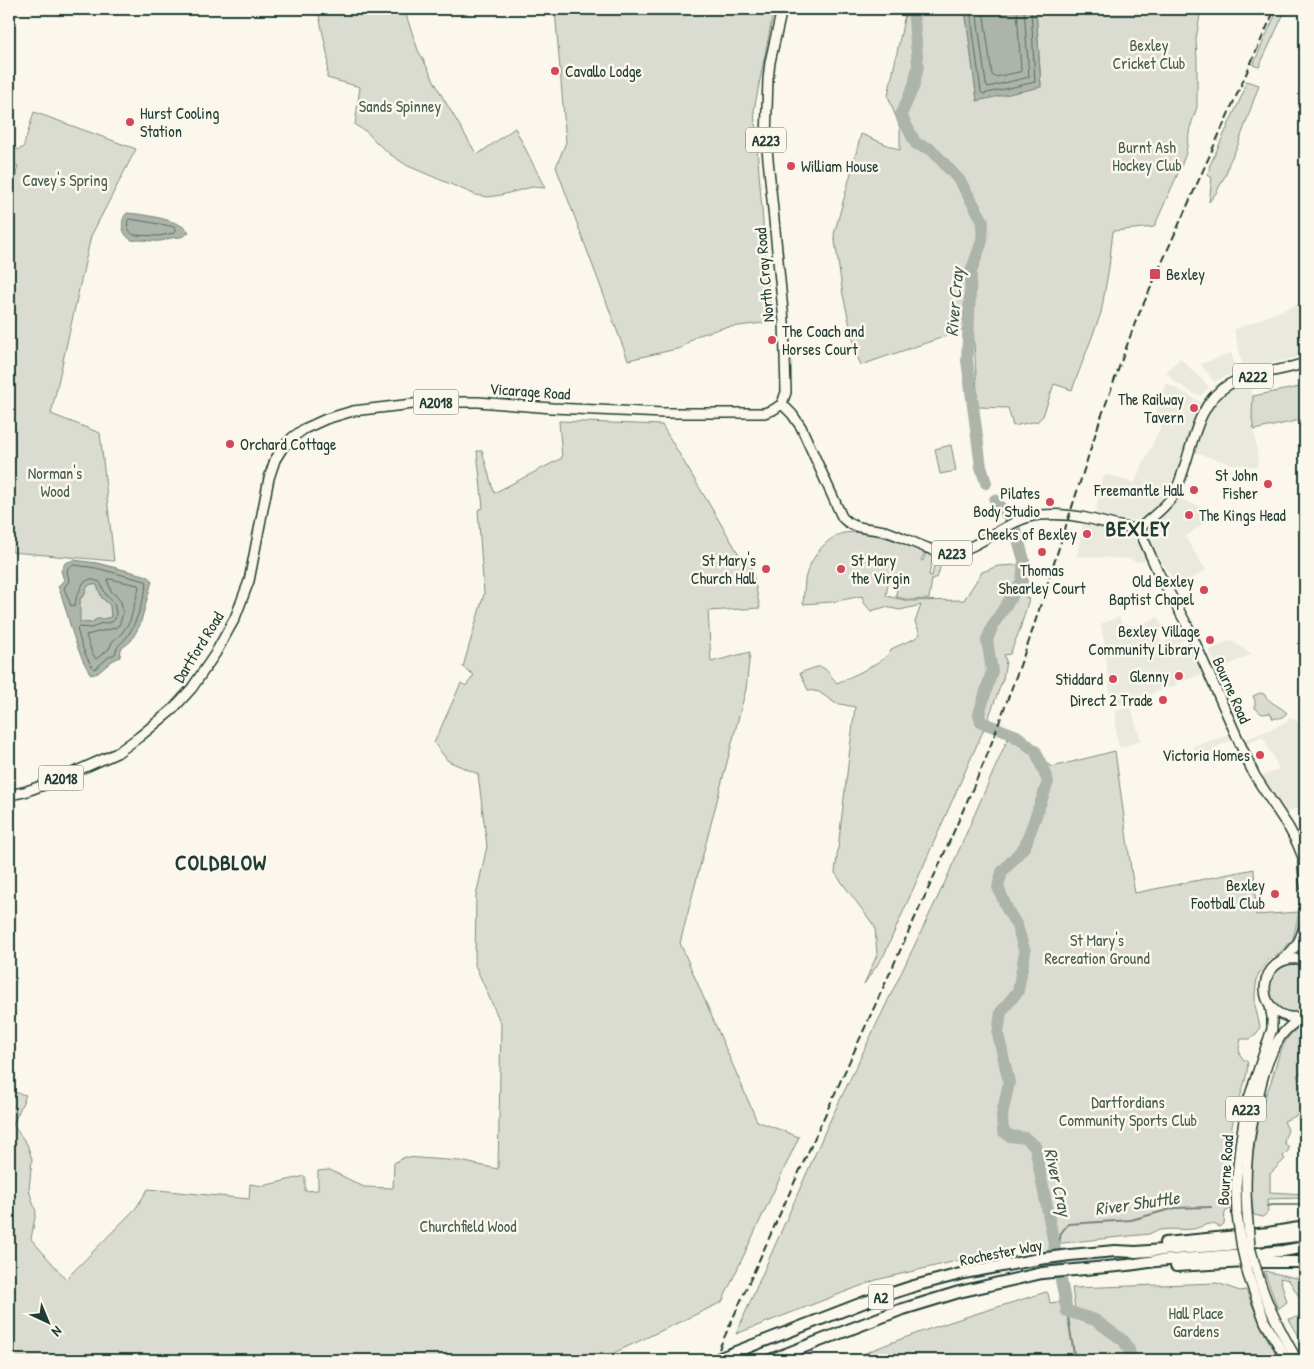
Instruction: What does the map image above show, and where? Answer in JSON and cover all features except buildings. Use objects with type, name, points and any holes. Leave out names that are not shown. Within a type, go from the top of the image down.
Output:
[{"type":"highway","points":[[1115,1251],[1135,1246],[1268,1233],[1305,1227]]},
{"type":"highway","name":"Rochester Way","points":[[715,1360],[865,1302],[914,1286],[964,1273],[1070,1255],[1228,1245],[1305,1235]]},
{"type":"highway","name":"Rochester Way","points":[[770,1360],[900,1310],[959,1292],[1042,1273],[1305,1248]]},
{"type":"highway","points":[[1128,1265],[1161,1267],[1246,1262],[1305,1262]]},
{"type":"main road","name":"North Cray Road","points":[[782,9],[772,49],[768,79],[766,139],[784,321],[786,392],[782,404]]},
{"type":"main road","name":"A222","points":[[1139,529],[1167,503],[1174,493],[1198,426],[1209,403],[1217,393],[1229,384],[1242,379],[1305,363]]},
{"type":"main road","name":"Vicarage Road","points":[[283,447],[304,429],[353,411],[430,402],[478,402],[552,408],[688,414],[764,413],[782,404]]},
{"type":"main road","name":"A223","points":[[782,404],[792,414],[801,428],[842,517],[850,525],[889,532],[936,551],[948,553],[970,547],[1012,524],[1034,516],[1050,514],[1085,518],[1121,528],[1139,529]]},
{"type":"main road","name":"Dartford Road","points":[[9,795],[52,782],[117,753],[172,710],[192,688],[215,654],[235,618],[246,590],[253,565],[269,478],[275,460],[283,447]]},
{"type":"main road","name":"Bourne Road","points":[[1139,529],[1157,570],[1188,627],[1250,766],[1298,843],[1304,861],[1305,886]]},
{"type":"main road","points":[[1280,961],[1297,946],[1305,920]]},
{"type":"main road","points":[[1280,961],[1288,958],[1305,960]]},
{"type":"main road","name":"Bourne Road","points":[[1280,961],[1273,967],[1265,982],[1266,998],[1270,1006],[1272,1018],[1272,1029],[1246,1107],[1236,1187],[1237,1214],[1242,1249],[1253,1274],[1261,1284],[1276,1322],[1297,1360]]},
{"type":"main road","points":[[1270,1006],[1284,1016],[1292,1018],[1303,1016]]},
{"type":"main road","name":"Bourne Road","points":[[1287,1360],[1265,1322],[1253,1274],[1245,1186],[1251,1122],[1261,1083],[1270,1057],[1279,1039],[1284,1032],[1303,1016]]},
{"type":"shaded area","points":[[1305,301],[1305,355],[1244,370],[1234,330]]},
{"type":"shaded area","points":[[1231,353],[1237,371],[1214,382],[1201,364]]},
{"type":"shaded area","points":[[1180,358],[1209,387],[1200,396],[1174,381],[1166,372]]},
{"type":"shaded area","points":[[1250,381],[1253,396],[1252,418],[1258,459],[1257,467],[1231,464],[1193,452],[1203,418],[1216,399],[1236,385]]},
{"type":"shaded area","points":[[1166,383],[1203,403],[1169,490],[1163,501],[1151,513],[1135,521],[1119,521],[1095,516],[1101,482],[1104,476],[1109,475],[1134,483],[1162,424],[1158,423],[1157,403]]},
{"type":"shaded area","points":[[1176,497],[1201,507],[1211,518],[1185,537],[1206,570],[1178,587],[1145,534],[1145,531],[1154,521],[1161,517],[1160,515]]},
{"type":"shaded area","points":[[1083,524],[1109,529],[1134,537],[1139,541],[1147,561],[1137,562],[1129,559],[1077,556]]},
{"type":"shaded area","points":[[1119,617],[1126,631],[1158,617],[1163,628],[1156,631],[1162,643],[1183,635],[1185,639],[1178,643],[1180,648],[1188,645],[1197,659],[1203,674],[1176,682],[1177,685],[1114,706],[1111,705],[1101,624]]},
{"type":"shaded area","points":[[1230,640],[1252,654],[1218,670],[1209,651]]},
{"type":"shaded area","points":[[1131,707],[1141,741],[1120,748],[1117,741],[1115,711]]},
{"type":"shaded area","points":[[1290,717],[1305,726],[1305,806],[1286,812],[1262,776],[1279,769],[1263,737],[1246,744],[1244,740],[1287,722]]},
{"type":"shaded area","points":[[1230,735],[1232,740],[1212,749],[1214,753],[1206,756],[1206,759],[1199,761],[1193,746]]},
{"type":"green space","name":"Sands Spinney","points":[[307,9],[404,9],[418,50],[442,96],[477,155],[515,128],[545,188],[532,187],[488,197],[476,195],[408,166],[391,155],[367,132],[355,125],[360,87],[327,78],[328,58],[319,15]]},
{"type":"green space","points":[[555,9],[774,9],[754,110],[771,322],[722,328],[696,336],[681,348],[628,360],[556,167],[566,142]]},
{"type":"green space","points":[[906,9],[965,9],[977,100],[1041,86],[1036,9],[1201,9],[1196,39],[1197,107],[1190,128],[1186,153],[1180,169],[1154,227],[1113,231],[1101,313],[1072,390],[1054,384],[1043,416],[1038,421],[1013,426],[1008,408],[978,407],[973,327],[861,365],[857,356],[843,295],[834,234],[861,134],[900,150],[900,128],[888,96]]},
{"type":"green space","points":[[1278,9],[1286,9],[1259,67],[1253,65]]},
{"type":"green space","points":[[1246,81],[1259,85],[1226,174],[1209,202],[1212,178],[1207,175],[1209,167],[1244,91]]},
{"type":"green space","points":[[34,112],[136,149],[91,236],[51,414],[100,433],[114,561],[12,552],[9,520],[9,188],[12,189],[18,166],[9,157],[15,150],[23,148]]},
{"type":"green space","points":[[1305,386],[1305,419],[1254,430],[1252,418],[1253,396]]},
{"type":"green space","name":"Churchfield Wood","points":[[559,421],[662,425],[743,561],[750,559],[760,608],[708,611],[711,662],[750,652],[746,689],[680,943],[757,1121],[799,1137],[722,1302],[599,1360],[9,1360],[9,1091],[26,1095],[13,1125],[27,1144],[32,1159],[29,1190],[36,1212],[31,1239],[66,1279],[136,1208],[148,1189],[249,1199],[250,1184],[263,1186],[305,1176],[305,1191],[318,1190],[318,1171],[330,1170],[364,1187],[393,1188],[394,1163],[405,1157],[460,1161],[498,1169],[501,1024],[475,965],[476,896],[487,846],[478,774],[448,761],[434,743],[461,683],[466,686],[474,675],[463,667],[484,594],[478,510],[483,508],[477,451],[482,451],[494,493],[562,458]]},
{"type":"green space","points":[[951,445],[956,471],[940,474],[935,449]]},
{"type":"green space","points":[[855,532],[873,534],[901,542],[925,552],[921,560],[923,561],[926,553],[933,557],[929,575],[932,576],[936,558],[942,560],[937,577],[932,579],[929,599],[910,600],[896,597],[898,575],[889,578],[886,596],[909,601],[964,600],[982,572],[998,566],[1020,565],[1020,578],[1014,587],[1029,599],[1010,654],[1004,655],[1006,661],[1003,679],[987,722],[884,955],[864,984],[877,955],[875,927],[835,873],[855,707],[835,703],[819,692],[808,690],[800,673],[822,667],[837,683],[861,672],[885,658],[893,648],[914,639],[920,634],[915,622],[921,605],[900,610],[885,607],[871,611],[864,603],[862,596],[832,602],[803,604],[805,580],[818,551],[837,535]]},
{"type":"green space","points":[[91,584],[97,585],[102,598],[110,605],[111,617],[102,620],[97,619],[91,623],[79,622],[80,598],[84,596],[87,587]]},
{"type":"green space","points":[[1260,693],[1264,694],[1287,713],[1277,718],[1272,718],[1270,713],[1262,714],[1255,708],[1253,696]]},
{"type":"green space","points":[[1008,738],[1052,767],[1115,751],[1135,893],[1254,869],[1256,915],[1299,912],[1293,939],[1282,951],[1269,960],[1257,978],[1255,1005],[1260,1027],[1256,1035],[1249,1039],[1241,1039],[1240,1055],[1247,1061],[1248,1065],[1234,1116],[1230,1139],[1230,1209],[1225,1212],[1224,1224],[1220,1227],[1210,1224],[1193,1229],[1165,1229],[1149,1234],[1053,1244],[1051,1249],[1043,1252],[1019,1250],[1015,1247],[876,1280],[736,1334],[827,1127],[945,882]]},
{"type":"green space","points":[[1291,964],[1305,966],[1305,1010],[1294,1013],[1284,1011],[1276,1005],[1271,997],[1269,988],[1271,978],[1278,970]]},
{"type":"green space","points":[[1305,1024],[1305,1040],[1299,1044],[1305,1054],[1305,1072],[1297,1075],[1301,1088],[1305,1087],[1305,1129],[1301,1127],[1298,1115],[1284,1121],[1288,1130],[1284,1140],[1286,1146],[1289,1147],[1283,1156],[1285,1159],[1270,1174],[1270,1192],[1305,1194],[1305,1198],[1267,1199],[1268,1212],[1263,1217],[1254,1215],[1251,1191],[1252,1163],[1262,1107],[1287,1039],[1296,1029]]},
{"type":"green space","points":[[1264,1271],[1305,1280],[1305,1307],[1289,1280],[1280,1278],[1287,1302],[1278,1309]]},
{"type":"green space","name":"Hall Place Gardens","points":[[1217,1283],[1240,1291],[1246,1290],[1263,1331],[1280,1360],[849,1360],[921,1332],[1046,1292],[1048,1293],[1050,1303],[1057,1302],[1075,1309],[1072,1288]]},
{"type":"green space","points":[[1305,1315],[1305,1347],[1289,1319]]},
{"type":"water","points":[[965,9],[1036,9],[1041,87],[977,101]]},
{"type":"water","points":[[127,213],[152,216],[170,221],[189,232],[183,236],[161,241],[132,240],[124,232],[122,224]]},
{"type":"water","points":[[74,560],[97,563],[148,576],[152,581],[140,625],[131,641],[121,649],[120,657],[98,673],[91,675],[78,649],[58,586],[64,580],[61,571],[65,563]],"holes":[[[91,584],[97,585],[102,598],[110,605],[111,617],[97,619],[91,623],[80,622],[80,598],[84,596],[87,587]]]},
{"type":"waterway","name":"River Cray","points":[[913,9],[918,66],[914,85],[901,115],[916,144],[931,149],[960,181],[983,221],[982,241],[971,272],[967,360],[981,467],[986,483]]},
{"type":"waterway","name":"River Cray","points":[[995,500],[1009,517]]},
{"type":"waterway","name":"River Cray","points":[[1015,529],[1024,560],[1022,581],[993,625],[987,640],[992,671],[979,714],[981,722],[1017,736],[1036,752],[1048,782],[1025,846],[1002,872],[998,887],[1007,909],[1017,926],[1025,952],[1018,991],[1001,1012],[998,1034],[1009,1082],[1002,1115],[1003,1131],[1010,1136],[1025,1138],[1035,1146],[1067,1311],[1095,1320],[1124,1341],[1129,1350],[1131,1360]]},
{"type":"waterway","name":"River Shuttle","points":[[1267,1206],[1305,1205]]},
{"type":"waterway","name":"River Shuttle","points":[[1057,1253],[1061,1233],[1068,1224],[1131,1220],[1175,1208],[1211,1207]]},
{"type":"waterway","points":[[1067,1311],[1075,1360]]},
{"type":"railway","points":[[714,1360],[986,758],[1029,641],[1099,423],[1135,323],[1275,9]]},
{"type":"place","name":"Cavallo Lodge","points":[[555,71]]},
{"type":"place","name":"Hurst Cooling Station","points":[[130,122]]},
{"type":"place","name":"William House","points":[[791,166]]},
{"type":"place","name":"Bexley","points":[[1155,274]]},
{"type":"place","name":"The Coach and Horses Court","points":[[772,340]]},
{"type":"place","name":"The Railway Tavern","points":[[1194,408]]},
{"type":"place","name":"Orchard Cottage","points":[[230,444]]},
{"type":"place","name":"St John Fisher","points":[[1268,484]]},
{"type":"place","name":"Freemantle Hall","points":[[1194,490]]},
{"type":"place","name":"Pilates Body Studio","points":[[1050,502]]},
{"type":"place","name":"The Kings Head","points":[[1189,515]]},
{"type":"place","name":"Cheeks of Bexley","points":[[1087,534]]},
{"type":"place","name":"Thomas Shearley Court","points":[[1042,552]]},
{"type":"place","name":"St Mary's Church Hall","points":[[766,569]]},
{"type":"place","name":"St Mary the Virgin","points":[[841,569]]},
{"type":"place","name":"Old Bexley Baptist Chapel","points":[[1204,590]]},
{"type":"place","name":"Bexley Village Community Library","points":[[1210,640]]},
{"type":"place","name":"Glenny","points":[[1179,676]]},
{"type":"place","name":"Stiddard","points":[[1113,679]]},
{"type":"place","name":"Direct 2 Trade","points":[[1163,700]]},
{"type":"place","name":"Victoria Homes","points":[[1260,755]]},
{"type":"place","name":"Bexley Football Club","points":[[1275,894]]},
{"type":"district","name":"BEXLEY","points":[[1138,528]]},
{"type":"district","name":"COLDBLOW","points":[[221,862]]},
{"type":"park label","name":"Bexley Cricket Club","points":[[1149,54]]},
{"type":"park label","name":"Burnt Ash Hockey Club","points":[[1147,156]]},
{"type":"park label","name":"Cavey's Spring","points":[[65,180]]},
{"type":"park label","name":"Norman's Wood","points":[[55,482]]},
{"type":"park label","name":"St Mary's Recreation Ground","points":[[1097,949]]},
{"type":"park label","name":"Dartfordians Community Sports Club","points":[[1128,1111]]}]
